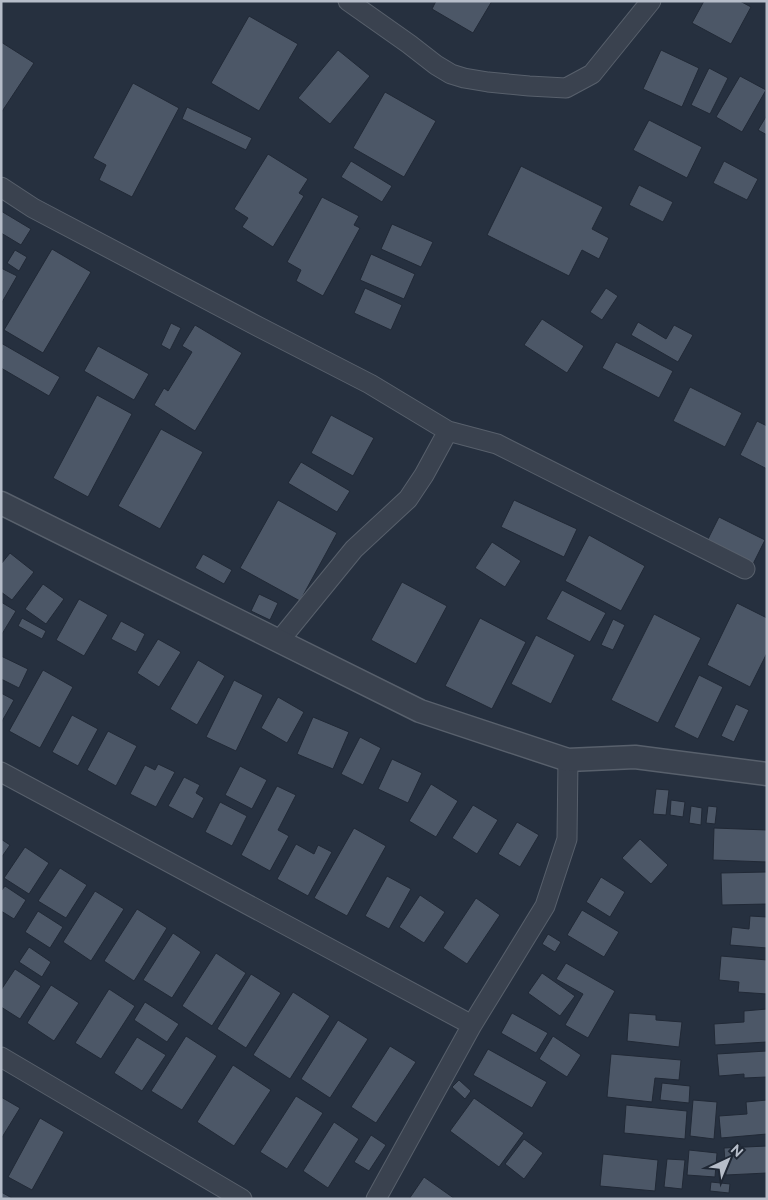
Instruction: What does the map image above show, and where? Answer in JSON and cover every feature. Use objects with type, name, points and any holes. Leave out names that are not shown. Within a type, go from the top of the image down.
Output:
[{"type":"street","points":[[348,1],[451,74],[488,82],[566,88],[592,74],[651,1]]},
{"type":"street","points":[[1,188],[33,208],[370,384],[448,431],[497,444],[745,569]]},
{"type":"street","points":[[279,641],[354,549],[408,499],[424,475],[448,431]]},
{"type":"street","points":[[1,503],[420,711],[568,760],[635,757],[767,774]]},
{"type":"street","points":[[376,1199],[472,1025],[545,906],[567,839],[568,760]]},
{"type":"street","points":[[1,772],[472,1025]]},
{"type":"street","points":[[1,1057],[242,1199]]},
{"type":"building","points":[[436,1],[492,1],[473,33],[432,9]]},
{"type":"building","points":[[704,1],[740,1],[751,7],[731,44],[692,23]]},
{"type":"building","points":[[249,16],[298,44],[259,111],[211,83]]},
{"type":"building","points":[[1,42],[34,63],[1,113]]},
{"type":"building","points":[[338,50],[370,76],[330,124],[298,98]]},
{"type":"building","points":[[661,50],[699,68],[682,107],[643,89]]},
{"type":"building","points":[[709,68],[728,78],[710,114],[691,105]]},
{"type":"building","points":[[740,76],[766,90],[742,132],[716,117]]},
{"type":"building","points":[[133,83],[179,108],[132,197],[99,180],[106,165],[93,158]]},
{"type":"building","points":[[385,92],[436,121],[404,177],[353,148]]},
{"type":"building","points":[[187,107],[252,138],[246,150],[182,119]]},
{"type":"building","points":[[767,115],[767,135],[758,130]]},
{"type":"building","points":[[649,120],[702,147],[687,178],[633,150]]},
{"type":"building","points":[[268,154],[308,179],[299,193],[304,196],[273,247],[242,227],[248,218],[234,209]]},
{"type":"building","points":[[351,161],[392,186],[382,202],[341,177]]},
{"type":"building","points":[[724,161],[758,179],[747,200],[713,183]]},
{"type":"building","points":[[521,166],[603,207],[592,229],[609,238],[599,259],[582,250],[569,276],[487,235]]},
{"type":"building","points":[[639,185],[673,202],[663,222],[629,205]]},
{"type":"building","points":[[322,197],[359,216],[354,225],[360,228],[323,296],[296,281],[301,270],[287,262]]},
{"type":"building","points":[[1,211],[31,229],[21,245],[1,233]]},
{"type":"building","points":[[392,224],[433,242],[421,267],[381,249]]},
{"type":"building","points":[[52,249],[91,272],[43,353],[4,330]]},
{"type":"building","points":[[15,250],[27,257],[19,271],[7,263]]},
{"type":"building","points":[[371,254],[415,274],[404,299],[360,280]]},
{"type":"building","points":[[1,268],[17,276],[1,304]]},
{"type":"building","points":[[365,288],[402,305],[391,330],[354,313]]},
{"type":"building","points":[[606,288],[618,296],[602,320],[590,312]]},
{"type":"building","points":[[542,319],[584,346],[567,373],[524,345]]},
{"type":"building","points":[[638,322],[666,339],[674,325],[693,335],[678,362],[631,335]]},
{"type":"building","points":[[171,323],[181,328],[170,350],[161,345]]},
{"type":"building","points":[[195,325],[242,353],[195,431],[154,405],[164,388],[168,391],[192,352],[182,346]]},
{"type":"building","points":[[616,342],[673,371],[659,398],[602,368]]},
{"type":"building","points":[[1,343],[60,377],[49,396],[1,368]]},
{"type":"building","points":[[98,346],[149,374],[134,400],[84,371]]},
{"type":"building","points":[[690,387],[742,413],[725,447],[673,421]]},
{"type":"building","points":[[97,395],[132,414],[88,497],[53,478]]},
{"type":"building","points":[[331,415],[374,438],[353,476],[311,453]]},
{"type":"building","points":[[757,421],[767,426],[767,469],[740,455]]},
{"type":"building","points":[[161,429],[203,452],[160,529],[118,506]]},
{"type":"building","points":[[301,462],[350,491],[337,512],[288,483]]},
{"type":"building","points":[[278,500],[337,533],[300,601],[240,568]]},
{"type":"building","points":[[514,500],[577,529],[564,557],[501,527]]},
{"type":"building","points":[[719,517],[765,540],[753,564],[707,541]]},
{"type":"building","points":[[589,535],[645,566],[621,611],[565,581]]},
{"type":"building","points":[[492,542],[521,561],[505,587],[475,568]]},
{"type":"building","points":[[10,553],[34,572],[12,600],[1,592],[1,564]]},
{"type":"building","points":[[203,554],[232,570],[224,584],[195,568]]},
{"type":"building","points":[[402,582],[447,606],[416,664],[371,640]]},
{"type":"building","points":[[43,584],[64,599],[46,624],[25,609]]},
{"type":"building","points":[[562,590],[606,613],[590,642],[546,619]]},
{"type":"building","points":[[259,594],[278,603],[270,620],[251,611]]},
{"type":"building","points":[[79,599],[108,615],[84,656],[56,640]]},
{"type":"building","points":[[1,602],[16,611],[2,634],[1,634]]},
{"type":"building","points":[[737,603],[767,618],[767,653],[750,687],[707,665]]},
{"type":"building","points":[[654,614],[701,638],[658,723],[611,700]]},
{"type":"building","points":[[22,618],[46,631],[42,639],[18,626]]},
{"type":"building","points":[[480,618],[526,642],[492,709],[445,686]]},
{"type":"building","points":[[613,619],[625,625],[613,650],[601,645]]},
{"type":"building","points":[[121,621],[145,634],[136,652],[111,639]]},
{"type":"building","points":[[536,635],[575,655],[551,704],[511,684]]},
{"type":"building","points":[[158,639],[181,652],[159,687],[137,673]]},
{"type":"building","points":[[1,656],[28,669],[19,688],[1,679]]},
{"type":"building","points":[[198,660],[225,676],[197,725],[170,709]]},
{"type":"building","points":[[43,670],[73,687],[40,748],[9,731]]},
{"type":"building","points":[[699,675],[723,687],[698,739],[674,727]]},
{"type":"building","points":[[234,680],[263,695],[236,751],[206,737]]},
{"type":"building","points":[[1,693],[14,700],[1,723]]},
{"type":"building","points":[[278,697],[304,712],[287,743],[261,728]]},
{"type":"building","points":[[736,704],[749,710],[734,742],[721,736]]},
{"type":"building","points":[[72,715],[98,729],[78,766],[52,752]]},
{"type":"building","points":[[313,717],[349,732],[333,769],[297,754]]},
{"type":"building","points":[[108,731],[137,746],[116,786],[87,770]]},
{"type":"building","points":[[360,737],[381,748],[363,785],[341,774]]},
{"type":"building","points":[[392,759],[422,773],[408,803],[378,789]]},
{"type":"building","points":[[158,764],[175,772],[156,807],[130,794],[145,765],[155,770]]},
{"type":"building","points":[[240,766],[267,780],[252,809],[225,795]]},
{"type":"building","points":[[184,777],[200,785],[196,793],[204,798],[193,819],[168,806]]},
{"type":"building","points":[[431,784],[458,801],[436,837],[409,821]]},
{"type":"building","points":[[277,786],[296,795],[278,830],[289,836],[270,871],[241,855]]},
{"type":"building","points":[[656,789],[669,790],[666,815],[653,814]]},
{"type":"building","points":[[671,800],[685,802],[683,817],[670,815]]},
{"type":"building","points":[[220,802],[247,816],[232,846],[205,832]]},
{"type":"building","points":[[473,805],[498,820],[477,854],[452,838]]},
{"type":"building","points":[[691,806],[702,808],[701,825],[689,823]]},
{"type":"building","points":[[708,806],[717,807],[715,824],[706,823]]},
{"type":"building","points":[[517,822],[539,835],[520,867],[498,854]]},
{"type":"building","points":[[354,828],[386,846],[347,916],[314,898]]},
{"type":"building","points":[[714,828],[767,830],[767,862],[713,860]]},
{"type":"building","points":[[1,839],[10,845],[1,858]]},
{"type":"building","points":[[640,839],[668,865],[651,884],[622,858]]},
{"type":"building","points":[[296,844],[314,854],[318,845],[332,852],[308,896],[277,879]]},
{"type":"building","points":[[25,847],[49,863],[29,894],[4,878]]},
{"type":"building","points":[[60,868],[87,885],[66,918],[38,901]]},
{"type":"building","points":[[767,872],[767,904],[722,905],[721,873]]},
{"type":"building","points":[[387,876],[411,889],[389,929],[365,916]]},
{"type":"building","points":[[601,877],[625,892],[610,917],[586,902]]},
{"type":"building","points":[[5,886],[26,900],[14,919],[1,911],[1,891]]},
{"type":"building","points":[[95,891],[124,909],[91,961],[63,942]]},
{"type":"building","points":[[420,895],[445,912],[424,943],[399,927]]},
{"type":"building","points":[[476,898],[500,915],[467,964],[443,948]]},
{"type":"building","points":[[137,909],[167,928],[134,981],[104,961]]},
{"type":"building","points":[[582,910],[619,932],[604,957],[567,935]]},
{"type":"building","points":[[38,911],[63,927],[50,948],[25,932]]},
{"type":"building","points":[[750,916],[767,917],[767,948],[730,945],[732,927],[749,929]]},
{"type":"building","points":[[173,933],[201,952],[172,998],[143,980]]},
{"type":"building","points":[[548,934],[561,942],[555,952],[542,944]]},
{"type":"building","points":[[29,947],[51,962],[42,977],[19,962]]},
{"type":"building","points":[[216,953],[246,973],[212,1026],[182,1006]]},
{"type":"building","points":[[721,956],[767,960],[767,994],[738,992],[739,982],[719,980]]},
{"type":"building","points":[[566,963],[615,991],[588,1038],[565,1025],[583,994],[556,979]]},
{"type":"building","points":[[15,969],[41,986],[20,1019],[1,1007],[1,990]]},
{"type":"building","points":[[542,973],[575,996],[560,1016],[528,993]]},
{"type":"building","points":[[251,974],[281,993],[246,1048],[217,1029]]},
{"type":"building","points":[[51,985],[79,1003],[54,1041],[27,1023]]},
{"type":"building","points":[[109,989],[135,1006],[101,1059],[75,1043]]},
{"type":"building","points":[[293,992],[330,1016],[290,1079],[253,1055]]},
{"type":"building","points":[[145,1002],[179,1024],[167,1042],[134,1020]]},
{"type":"building","points":[[767,1009],[767,1042],[715,1045],[714,1024],[744,1022],[744,1011]]},
{"type":"building","points":[[512,1013],[548,1033],[536,1053],[501,1033]]},
{"type":"building","points":[[629,1013],[656,1015],[656,1020],[682,1022],[679,1047],[627,1041]]},
{"type":"building","points":[[338,1020],[368,1039],[330,1098],[301,1079]]},
{"type":"building","points":[[186,1036],[217,1056],[182,1110],[151,1091]]},
{"type":"building","points":[[553,1036],[581,1055],[567,1077],[539,1059]]},
{"type":"building","points":[[137,1037],[166,1055],[142,1091],[114,1073]]},
{"type":"building","points":[[390,1046],[416,1062],[376,1123],[351,1107]]},
{"type":"building","points":[[488,1049],[547,1082],[532,1108],[473,1075]]},
{"type":"building","points":[[767,1051],[767,1077],[744,1078],[744,1074],[719,1076],[717,1054]]},
{"type":"building","points":[[611,1054],[681,1060],[679,1080],[655,1078],[652,1102],[607,1097]]},
{"type":"building","points":[[233,1065],[271,1090],[234,1146],[197,1122]]},
{"type":"building","points":[[459,1080],[471,1091],[465,1099],[452,1087]]},
{"type":"building","points":[[662,1083],[690,1086],[689,1103],[660,1100]]},
{"type":"building","points":[[296,1096],[323,1113],[287,1169],[260,1152]]},
{"type":"building","points":[[1,1097],[20,1108],[1,1139]]},
{"type":"building","points":[[474,1098],[524,1133],[499,1167],[450,1131]]},
{"type":"building","points":[[693,1100],[717,1102],[714,1139],[690,1136]]},
{"type":"building","points":[[767,1100],[767,1134],[721,1138],[719,1116],[747,1114],[746,1102]]},
{"type":"building","points":[[626,1105],[687,1111],[685,1139],[624,1133]]},
{"type":"building","points":[[40,1118],[64,1132],[32,1190],[8,1177]]},
{"type":"building","points":[[334,1122],[359,1139],[328,1188],[303,1171]]},
{"type":"building","points":[[371,1135],[386,1145],[369,1171],[354,1162]]},
{"type":"building","points":[[524,1139],[543,1153],[524,1179],[505,1164]]},
{"type":"building","points":[[767,1146],[767,1173],[726,1175],[724,1148]]},
{"type":"building","points":[[689,1150],[717,1153],[715,1177],[687,1175]]},
{"type":"building","points":[[603,1154],[658,1160],[655,1191],[600,1186]]},
{"type":"building","points":[[667,1159],[685,1160],[682,1189],[664,1187]]},
{"type":"building","points":[[424,1177],[455,1199],[409,1199]]},
{"type":"building","points":[[711,1182],[730,1184],[729,1193],[710,1191]]},
{"type":"building","points":[[1,1192],[12,1198],[1,1199]]}]
